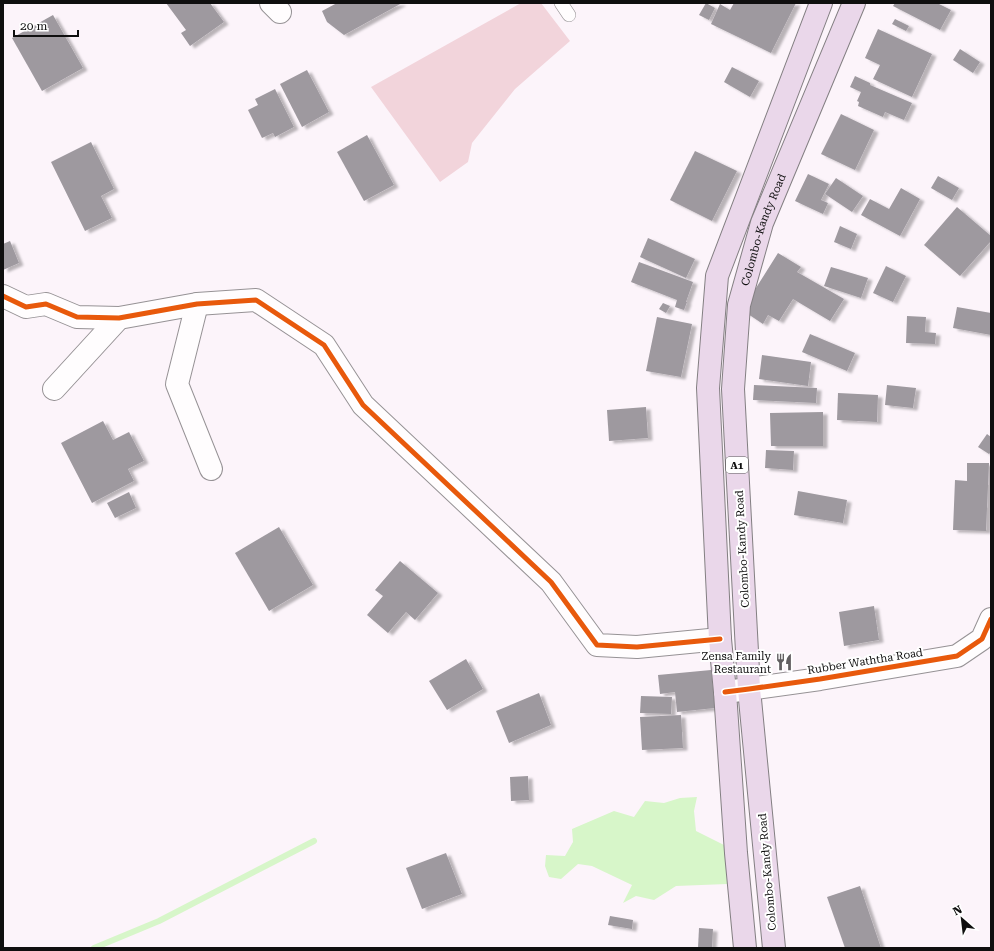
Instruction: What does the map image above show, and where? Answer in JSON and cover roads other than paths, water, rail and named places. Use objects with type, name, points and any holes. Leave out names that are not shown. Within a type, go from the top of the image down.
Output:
[{"type":"highway","name":"A1","points":[[745,948],[736,853],[720,639],[708,388],[717,276],[821,3]]},
{"type":"highway","name":"Colombo-Kandy Road","points":[[774,948],[749,689],[733,389],[739,306],[762,223],[854,3]]},
{"type":"street","points":[[3,296],[26,307],[46,304],[77,317],[119,318],[197,304],[256,300],[324,345],[363,405],[551,582],[597,644],[637,647],[720,639]]},
{"type":"street","points":[[197,304],[178,384],[211,469]]},
{"type":"street","points":[[54,389],[119,318]]},
{"type":"street","name":"Rubber Waththa Road","points":[[725,692],[820,679],[957,656],[982,639],[991,619]]},
{"type":"lane","points":[[561,3],[569,15]]},
{"type":"waterway","points":[[94,948],[159,921],[314,841]]},
{"type":"place","name":"Zensa Family Restaurant","points":[[784,662]]}]
